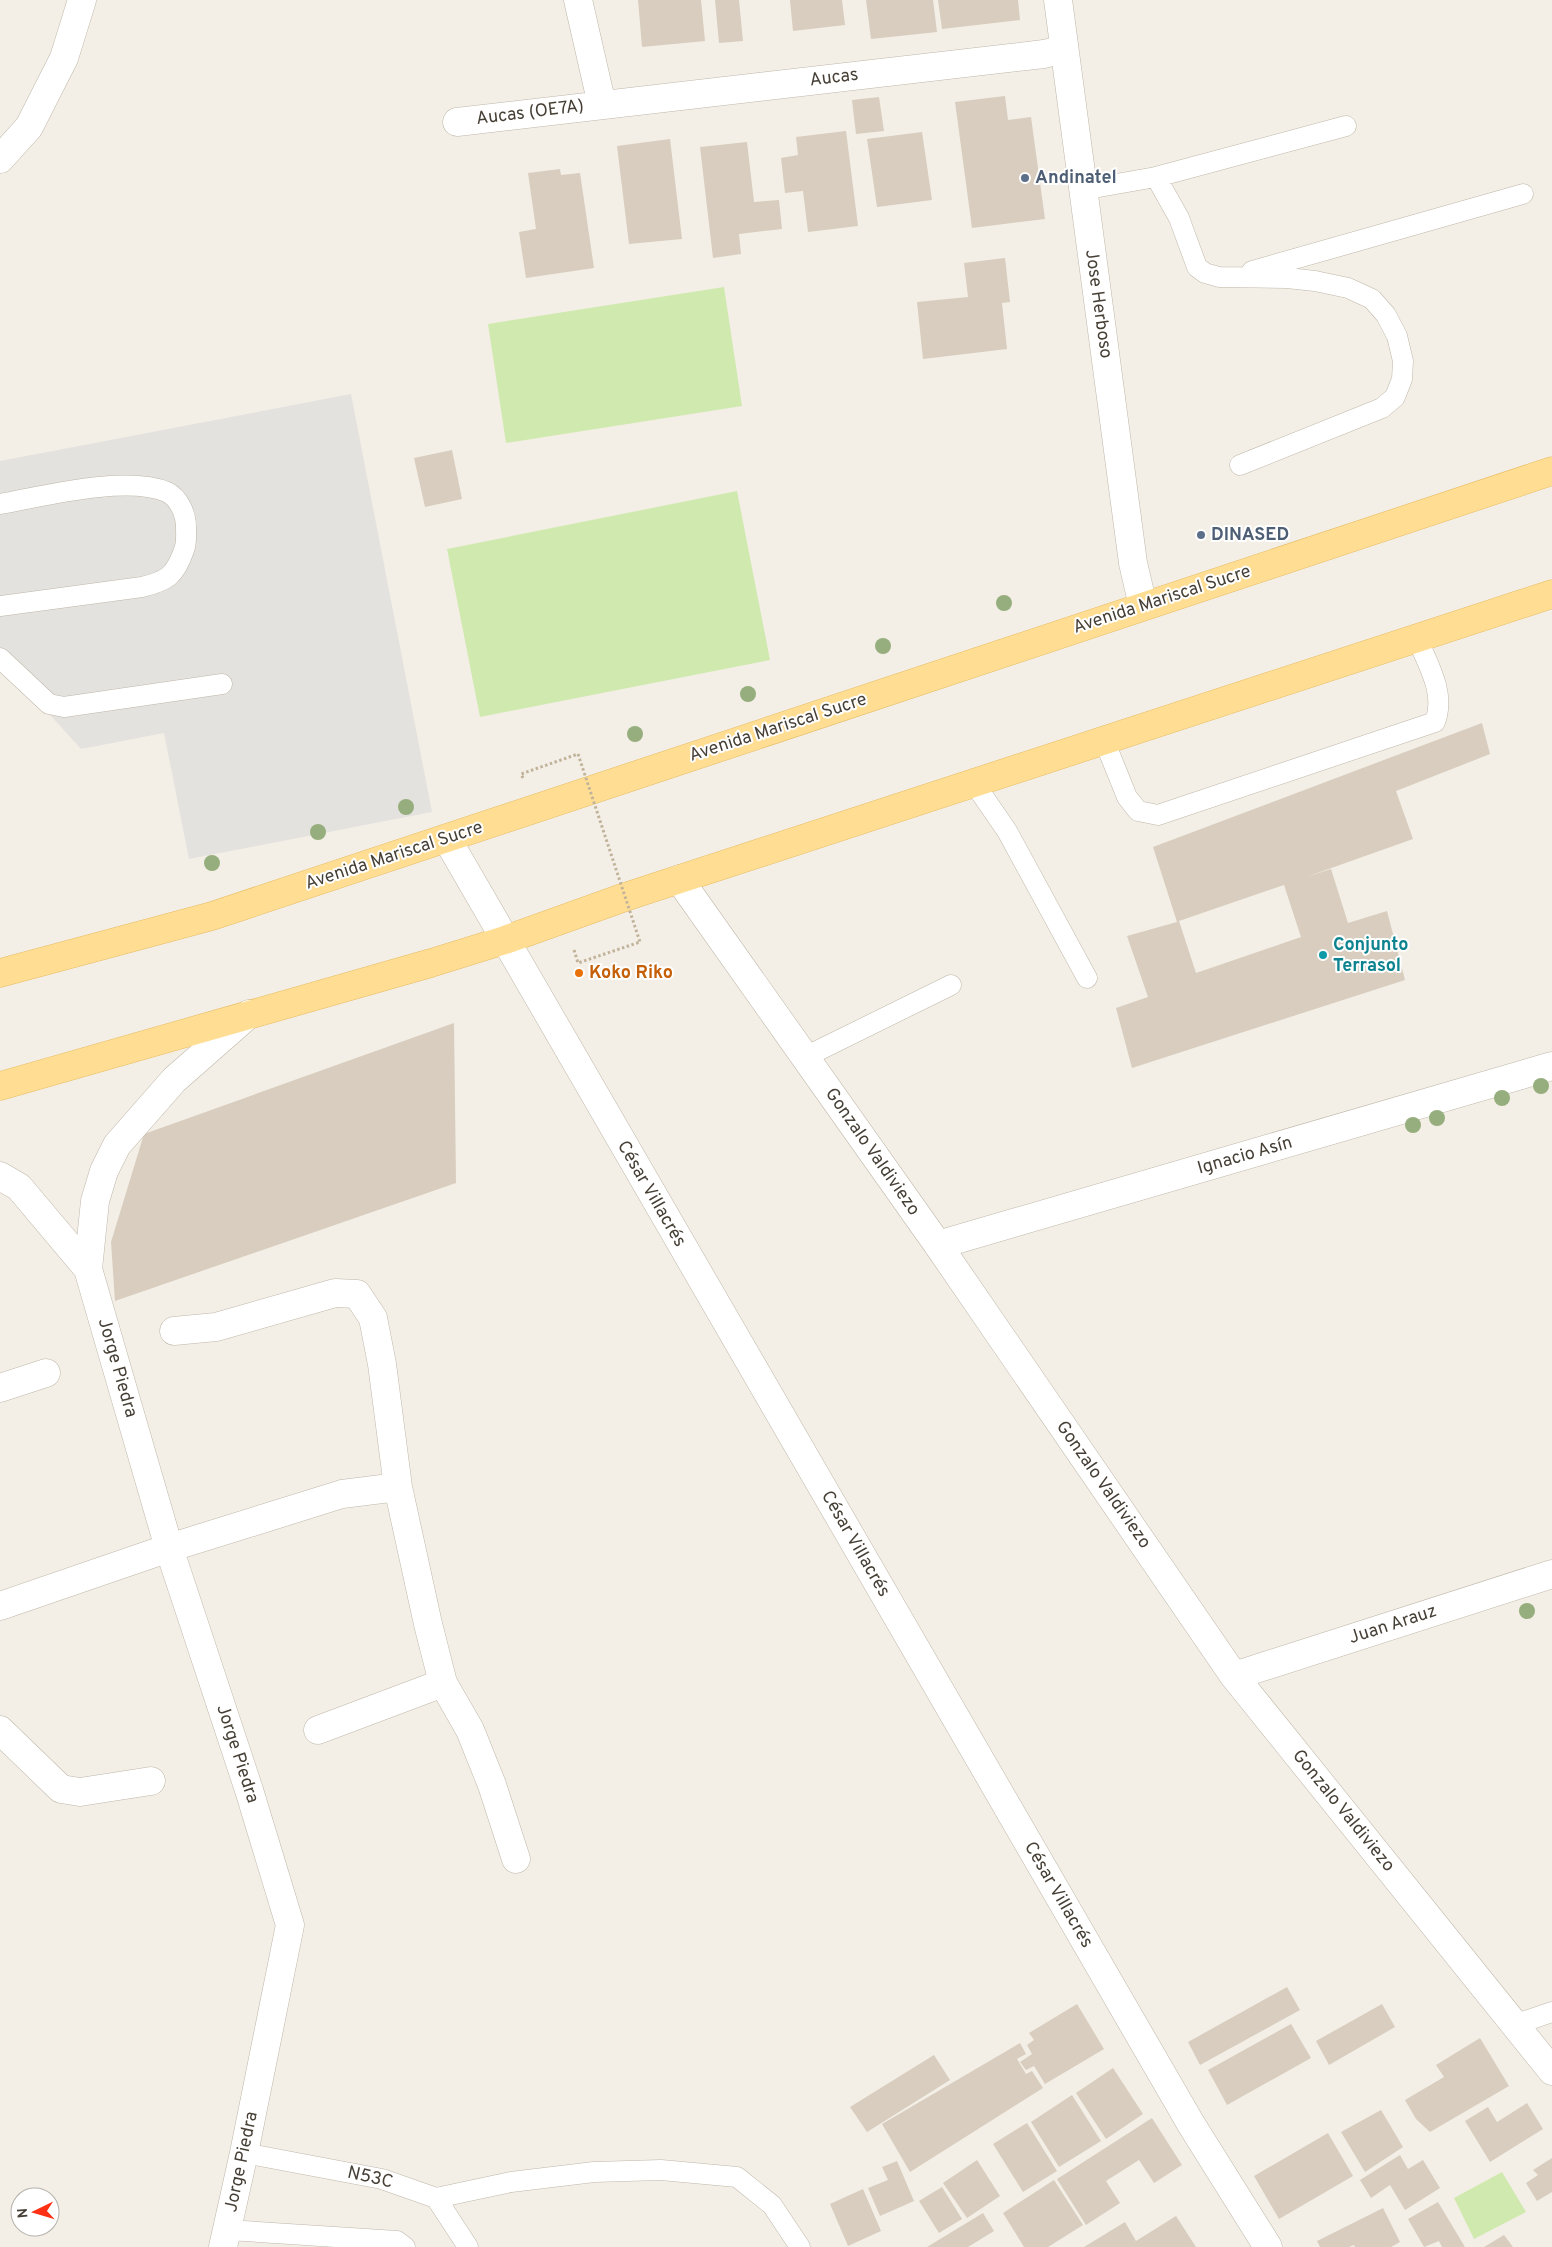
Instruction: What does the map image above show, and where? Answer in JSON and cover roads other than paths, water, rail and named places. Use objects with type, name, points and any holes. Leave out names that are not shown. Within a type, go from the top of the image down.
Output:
[{"type":"main road","name":"Avenida Mariscal Sucre","points":[[0,973],[212,916],[1552,472]]},
{"type":"main road","points":[[0,1086],[431,963],[505,940],[679,880],[1552,594]]},
{"type":"street","points":[[0,159],[29,127],[64,58],[82,0]]},
{"type":"street","points":[[578,0],[602,105]]},
{"type":"street","name":"Jose Herboso","points":[[1058,0],[1133,563],[1143,606]]},
{"type":"street","name":"Aucas","points":[[602,105],[1044,54],[1064,49]]},
{"type":"street","name":"Aucas (OE7A)","points":[[457,122],[602,105]]},
{"type":"street","name":"César Villacrés","points":[[447,839],[1191,2124],[1268,2247]]},
{"type":"street","name":"Gonzalo Valdiviezo","points":[[679,880],[938,1245],[1234,1676],[1552,2072]]},
{"type":"street","name":"Jorge Piedra","points":[[225,2239],[290,1925],[169,1548],[88,1269],[95,1201],[104,1171],[117,1145],[174,1080],[249,1014]]},
{"type":"street","name":"Ignacio Asín","points":[[938,1245],[1552,1066]]},
{"type":"street","name":"Jorge Piedra","points":[[0,1176],[19,1187],[88,1269]]},
{"type":"street","points":[[174,1331],[216,1327],[335,1293],[357,1294],[373,1318],[382,1364],[398,1487],[443,1683],[474,1740],[492,1785],[516,1859]]},
{"type":"street","points":[[0,1388],[46,1373]]},
{"type":"street","points":[[0,1606],[169,1548],[342,1494],[398,1487]]},
{"type":"street","name":"Juan Arauz","points":[[1234,1676],[1552,1574]]},
{"type":"street","points":[[318,1730],[443,1683]]},
{"type":"street","points":[[0,1730],[62,1789],[80,1792],[151,1781]]},
{"type":"lane","points":[[1082,190],[1156,177],[1346,126]]},
{"type":"lane","points":[[1156,177],[1179,218],[1197,267],[1205,273],[1218,276],[1315,281],[1348,288],[1372,299],[1386,315],[1397,336],[1403,361],[1402,379],[1394,397],[1382,408],[1240,466]]},
{"type":"lane","points":[[1233,276],[1523,194]]},
{"type":"lane","points":[[0,504],[128,485],[168,492],[180,503],[186,520],[185,548],[174,573],[162,582],[142,587],[0,606]]},
{"type":"lane","points":[[1104,740],[1127,797],[1138,811],[1158,814],[1167,812],[1435,722],[1440,709],[1438,690],[1417,638]]},
{"type":"lane","points":[[0,658],[49,704],[64,707],[222,684]]},
{"type":"lane","points":[[974,783],[1008,831],[1087,978]]},
{"type":"lane","points":[[805,1057],[951,986]]},
{"type":"lane","points":[[1514,2025],[1552,2012]]},
{"type":"lane","name":"N53C","points":[[244,2153],[382,2179],[436,2198]]},
{"type":"lane","points":[[468,2247],[436,2198],[511,2182],[594,2172],[661,2170],[737,2177],[772,2205],[800,2247]]},
{"type":"lane","points":[[225,2239],[397,2241],[405,2247]]},
{"type":"place","name":"Andinatel","points":[[1025,178]]},
{"type":"place","name":"DINASED","points":[[1201,535]]},
{"type":"place","name":"Conjunto Terrasol","points":[[1323,955]]},
{"type":"place","name":"Koko Riko","points":[[579,973]]}]
